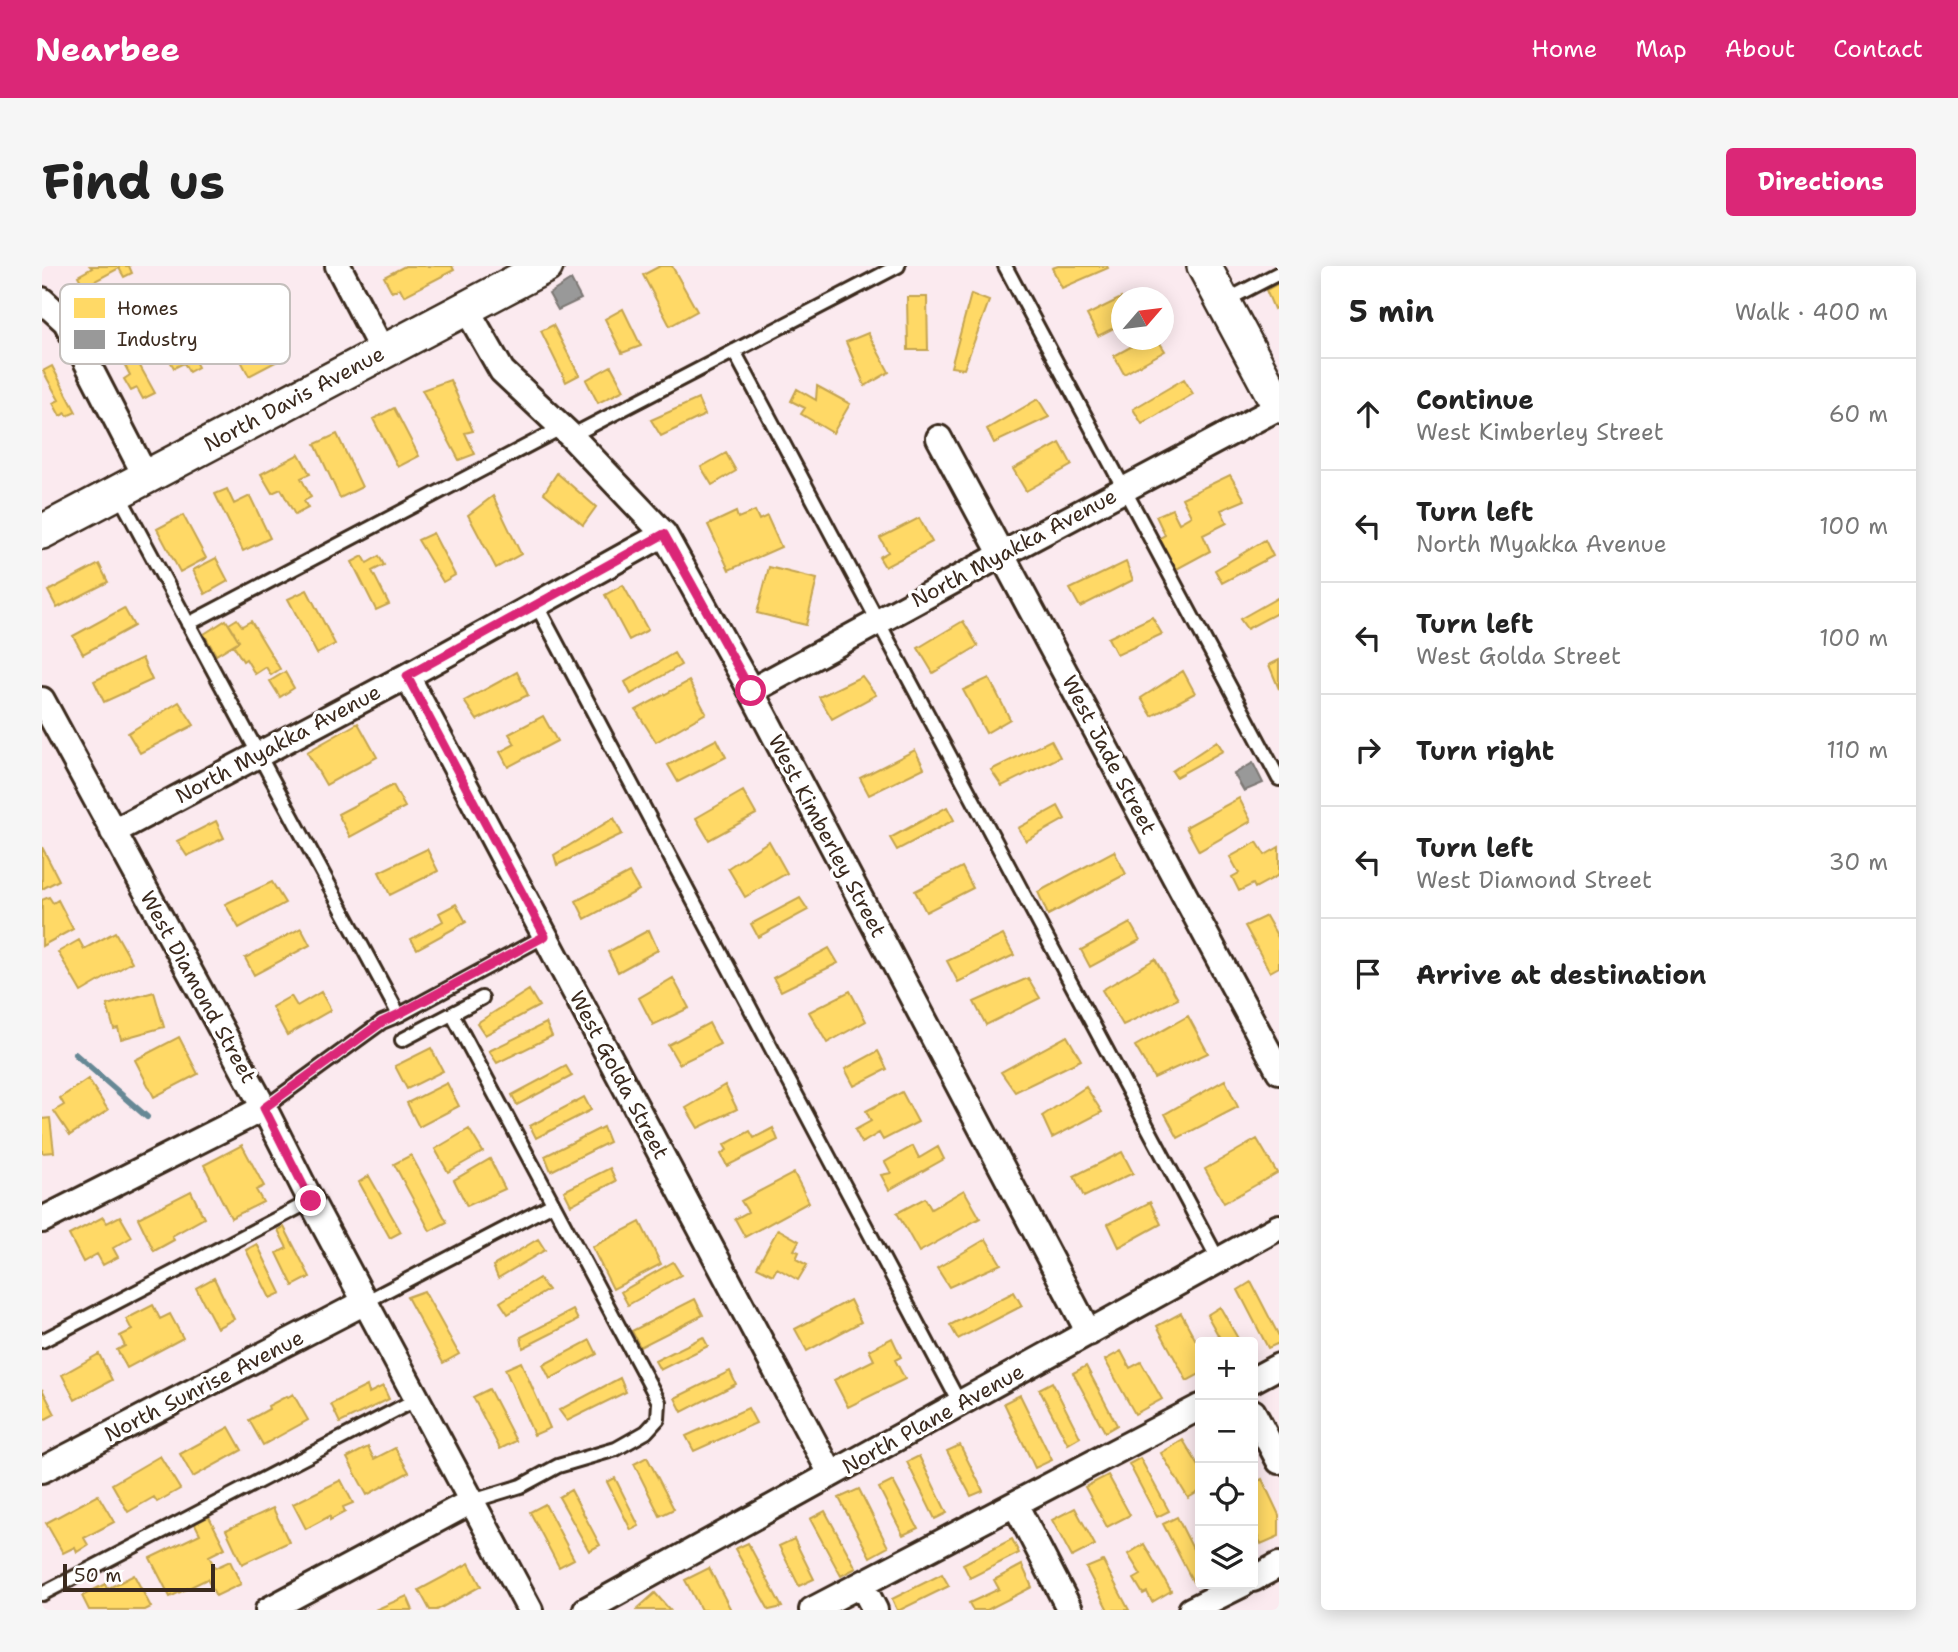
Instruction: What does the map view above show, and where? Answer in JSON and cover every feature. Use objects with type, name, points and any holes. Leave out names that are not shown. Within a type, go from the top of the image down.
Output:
[{"type":"street","points":[[338,266],[383,352]]},
{"type":"street","name":"North Davis Avenue","points":[[42,532],[546,266]]},
{"type":"street","points":[[1204,266],[1279,406]]},
{"type":"street","points":[[42,300],[60,316]]},
{"type":"street","name":"West Kimberley Street","points":[[466,308],[502,371],[567,432],[664,534],[751,691],[1089,1334]]},
{"type":"street","points":[[83,364],[132,485]]},
{"type":"street","name":"North Myakka Avenue","points":[[751,691],[1279,406]]},
{"type":"street","name":"West Jade Street","points":[[939,438],[1279,1071]]},
{"type":"street","name":"North Myakka Avenue","points":[[113,832],[407,676],[664,534]]},
{"type":"street","name":"West Golda Street","points":[[407,676],[831,1474]]},
{"type":"street","name":"West Diamond Street","points":[[42,699],[264,1108],[530,1610]]},
{"type":"street","points":[[42,1220],[264,1108]]},
{"type":"street","name":"North Plane Avenue","points":[[586,1610],[1279,1227]]},
{"type":"street","name":"North Sunrise Avenue","points":[[42,1470],[365,1302]]},
{"type":"street","points":[[1258,1377],[1279,1366]]},
{"type":"street","points":[[812,1610],[1195,1410]]},
{"type":"street","points":[[1258,1421],[1279,1461]]},
{"type":"street","points":[[268,1610],[472,1501]]},
{"type":"street","points":[[1015,1504],[1070,1610]]},
{"type":"street","points":[[1258,1576],[1279,1565]]},
{"type":"street","points":[[862,1585],[875,1610]]},
{"type":"street","points":[[1191,1610],[1233,1589]]},
{"type":"lane","points":[[188,624],[898,266]]},
{"type":"lane","points":[[1005,266],[1279,779]]},
{"type":"lane","points":[[1223,302],[1279,273]]},
{"type":"lane","points":[[734,351],[1219,1261]]},
{"type":"lane","points":[[132,485],[188,624],[399,1014]]},
{"type":"lane","points":[[536,604],[960,1404]]},
{"type":"lane","points":[[264,1108],[382,1022],[545,936]]},
{"type":"lane","points":[[402,1041],[482,998]]},
{"type":"lane","points":[[452,1014],[659,1402],[658,1419],[646,1432],[615,1449],[558,1466],[522,1486],[472,1501]]},
{"type":"lane","points":[[42,1341],[311,1201]]},
{"type":"lane","points":[[365,1302],[553,1204]]},
{"type":"lane","points":[[42,1594],[417,1399]]},
{"type":"building: Homes","points":[[90,266],[129,266],[132,273],[124,277],[119,268],[90,284],[82,284],[78,276],[92,268]]},
{"type":"building: Homes","points":[[405,266],[452,266],[454,270],[404,296],[400,288],[392,292],[384,277]]},
{"type":"building: Homes","points":[[660,266],[672,266],[697,311],[670,326],[643,275]]},
{"type":"building: Homes","points":[[1052,268],[1108,268],[1062,288]]},
{"type":"building: Homes","points":[[1279,283],[1279,306],[1274,309],[1266,290]]},
{"type":"building: Homes","points":[[971,294],[989,301],[964,369],[951,367]]},
{"type":"building: Homes","points":[[907,297],[927,297],[928,350],[908,350]]},
{"type":"building: Homes","points":[[1111,303],[1111,330],[1098,336],[1087,315]]},
{"type":"building: Homes","points":[[623,309],[641,346],[622,353],[605,319]]},
{"type":"building: Homes","points":[[553,325],[579,375],[566,382],[541,331]]},
{"type":"building: Homes","points":[[868,333],[889,372],[865,386],[846,342]]},
{"type":"building: Homes","points":[[1125,350],[1165,351],[1124,374],[1114,356]]},
{"type":"building: Homes","points":[[124,364],[139,364],[155,393],[143,399],[137,388],[131,391],[124,379],[130,375]]},
{"type":"building: Homes","points":[[185,364],[196,364],[198,367],[189,372]]},
{"type":"building: Homes","points":[[243,364],[272,364],[249,376]]},
{"type":"building: Homes","points":[[52,366],[76,412],[67,416],[66,413],[60,416],[53,403],[59,400],[43,371]]},
{"type":"building: Homes","points":[[611,366],[624,390],[598,403],[586,380]]},
{"type":"building: Homes","points":[[1184,379],[1193,394],[1142,424],[1133,409]]},
{"type":"building: Homes","points":[[450,380],[473,431],[465,433],[475,454],[459,460],[422,390]]},
{"type":"building: Homes","points":[[817,386],[850,404],[833,433],[801,414],[805,408],[791,401],[797,389],[816,400]]},
{"type":"building: Homes","points":[[698,399],[705,415],[661,436],[651,420]]},
{"type":"building: Homes","points":[[1038,399],[1049,417],[994,443],[987,429]]},
{"type":"building: Homes","points":[[394,408],[419,456],[398,467],[373,419]]},
{"type":"building: Homes","points":[[337,434],[362,487],[340,498],[315,444]]},
{"type":"building: Homes","points":[[1060,443],[1072,465],[1026,491],[1013,469]]},
{"type":"building: Homes","points":[[726,453],[736,471],[712,485],[701,467]]},
{"type":"building: Homes","points":[[299,454],[310,474],[301,478],[311,497],[304,501],[308,508],[295,515],[281,489],[272,493],[261,474]]},
{"type":"building: Homes","points":[[557,473],[596,507],[583,525],[544,493]]},
{"type":"building: Homes","points":[[1230,475],[1245,500],[1221,510],[1227,523],[1203,535],[1210,551],[1175,570],[1156,540],[1165,535],[1156,516],[1172,509],[1179,523],[1191,516],[1182,498]]},
{"type":"building: Homes","points":[[227,489],[234,504],[250,496],[270,538],[243,551],[215,494]]},
{"type":"building: Homes","points":[[493,496],[521,554],[496,568],[468,515]]},
{"type":"building: Homes","points":[[755,511],[759,520],[767,516],[781,547],[729,570],[708,525],[736,512],[738,518]]},
{"type":"building: Homes","points":[[183,515],[206,558],[180,572],[157,529]]},
{"type":"building: Homes","points":[[919,518],[932,542],[885,567],[879,557],[888,552],[880,538]]},
{"type":"building: Homes","points":[[433,533],[455,575],[443,582],[418,540]]},
{"type":"building: Homes","points":[[1265,540],[1273,556],[1222,583],[1215,570]]},
{"type":"building: Homes","points":[[363,556],[367,563],[379,556],[384,565],[372,571],[389,604],[376,610],[352,562]]},
{"type":"building: Homes","points":[[216,558],[228,581],[205,594],[193,570]]},
{"type":"building: Homes","points":[[1126,562],[1133,580],[1080,607],[1070,589]]},
{"type":"building: Homes","points":[[99,564],[108,582],[57,608],[48,591]]},
{"type":"building: Homes","points":[[769,567],[817,579],[806,625],[757,613]]},
{"type":"building: Homes","points":[[623,585],[648,630],[629,640],[605,595]]},
{"type":"building: Homes","points":[[307,590],[335,644],[317,654],[288,599]]},
{"type":"building: Homes","points":[[1279,597],[1279,612],[1247,629],[1240,619]]},
{"type":"building: Homes","points":[[124,608],[134,626],[83,654],[73,636]]},
{"type":"building: Homes","points":[[1152,617],[1162,634],[1117,655],[1108,638]]},
{"type":"building: Homes","points":[[237,619],[242,626],[251,621],[280,669],[271,675],[266,667],[255,674],[246,659],[243,661],[233,645],[239,641],[229,624]]},
{"type":"building: Homes","points":[[226,620],[239,641],[216,655],[204,634]]},
{"type":"building: Homes","points":[[963,621],[978,646],[933,673],[918,648]]},
{"type":"building: Homes","points":[[674,653],[681,665],[631,694],[625,682]]},
{"type":"building: Homes","points":[[142,658],[152,680],[104,702],[94,681]]},
{"type":"building: Homes","points":[[1279,660],[1279,689],[1269,665]]},
{"type":"building: Homes","points":[[1183,671],[1195,693],[1152,716],[1141,698]]},
{"type":"building: Homes","points":[[285,672],[294,688],[280,697],[270,681]]},
{"type":"building: Homes","points":[[517,672],[528,695],[477,720],[464,701]]},
{"type":"building: Homes","points":[[862,676],[876,695],[832,719],[819,697]]},
{"type":"building: Homes","points":[[989,678],[1010,719],[986,733],[963,690]]},
{"type":"building: Homes","points":[[689,681],[706,713],[656,742],[636,710]]},
{"type":"building: Homes","points":[[179,702],[194,725],[140,753],[128,733]]},
{"type":"building: Homes","points":[[543,716],[557,741],[508,767],[500,752],[515,744],[509,734]]},
{"type":"building: Homes","points":[[358,723],[377,757],[326,785],[307,752]]},
{"type":"building: Homes","points":[[717,739],[726,757],[678,782],[668,765]]},
{"type":"building: Homes","points":[[1051,740],[1060,757],[1002,786],[991,770]]},
{"type":"building: Homes","points":[[1217,741],[1223,751],[1176,777],[1172,771]]},
{"type":"building: Homes","points":[[915,750],[924,768],[869,795],[860,778]]},
{"type":"building: Homes","points":[[393,785],[405,807],[350,837],[338,814]]},
{"type":"building: Homes","points":[[743,791],[756,814],[709,840],[696,818]]},
{"type":"building: Homes","points":[[1239,798],[1251,821],[1199,851],[1186,827]]},
{"type":"building: Homes","points":[[1058,806],[1065,819],[1026,841],[1018,828]]},
{"type":"building: Homes","points":[[947,807],[954,820],[897,850],[890,838]]},
{"type":"building: Homes","points":[[614,818],[622,834],[557,865],[554,855]]},
{"type":"building: Homes","points":[[216,821],[224,838],[187,856],[177,841]]},
{"type":"building: Homes","points":[[769,841],[787,873],[745,897],[728,868]]},
{"type":"building: Homes","points":[[1257,842],[1265,855],[1279,847],[1279,875],[1255,888],[1253,884],[1239,891],[1232,877],[1239,873],[1230,857]]},
{"type":"building: Homes","points":[[42,847],[59,880],[42,889]]},
{"type":"building: Homes","points":[[427,849],[438,871],[390,895],[379,872]]},
{"type":"building: Homes","points":[[1114,851],[1126,874],[1048,915],[1038,892]]},
{"type":"building: Homes","points":[[962,867],[973,888],[926,912],[915,891]]},
{"type":"building: Homes","points":[[629,873],[639,890],[585,919],[576,901]]},
{"type":"building: Homes","points":[[272,882],[285,903],[239,928],[225,904]]},
{"type":"building: Homes","points":[[49,897],[53,903],[58,900],[73,929],[42,946],[42,900]]},
{"type":"building: Homes","points":[[800,898],[808,910],[758,937],[751,924]]},
{"type":"building: Homes","points":[[456,904],[466,922],[417,949],[411,939],[443,921],[439,913]]},
{"type":"building: Homes","points":[[1266,916],[1279,939],[1279,967],[1270,972],[1245,926]]},
{"type":"building: Homes","points":[[1130,923],[1140,940],[1090,967],[1081,950]]},
{"type":"building: Homes","points":[[301,928],[310,945],[254,975],[245,958]]},
{"type":"building: Homes","points":[[649,930],[658,950],[618,972],[608,952]]},
{"type":"building: Homes","points":[[115,932],[132,962],[81,992],[58,952],[79,940],[84,949]]},
{"type":"building: Homes","points":[[1003,935],[1014,955],[958,982],[947,961]]},
{"type":"building: Homes","points":[[829,948],[838,963],[781,991],[773,978]]},
{"type":"building: Homes","points":[[1155,959],[1178,999],[1123,1025],[1102,990]]},
{"type":"building: Homes","points":[[673,978],[689,1008],[653,1025],[639,998]]},
{"type":"building: Homes","points":[[1028,978],[1040,998],[986,1025],[974,1002]]},
{"type":"building: Homes","points":[[529,990],[539,1006],[485,1035],[477,1023]]},
{"type":"building: Homes","points":[[850,991],[866,1021],[827,1043],[809,1012]]},
{"type":"building: Homes","points":[[154,992],[164,1027],[121,1039],[118,1028],[114,1029],[107,1005]]},
{"type":"building: Homes","points":[[321,992],[331,1010],[287,1035],[272,1007],[291,996],[297,1006]]},
{"type":"building: Homes","points":[[1188,1016],[1208,1053],[1154,1078],[1135,1046]]},
{"type":"building: Homes","points":[[546,1023],[552,1036],[497,1063],[489,1051]]},
{"type":"building: Homes","points":[[709,1023],[720,1044],[679,1064],[668,1045]]},
{"type":"building: Homes","points":[[1067,1036],[1081,1060],[1015,1092],[1001,1072]]},
{"type":"building: Homes","points":[[179,1037],[198,1074],[154,1097],[135,1060]]},
{"type":"building: Homes","points":[[431,1048],[443,1071],[407,1089],[395,1066]]},
{"type":"building: Homes","points":[[878,1051],[887,1069],[854,1086],[845,1069]]},
{"type":"building: Homes","points":[[566,1066],[572,1076],[517,1105],[512,1095]]},
{"type":"building: Homes","points":[[88,1079],[108,1110],[70,1135],[54,1111],[64,1105],[60,1098]]},
{"type":"building: Homes","points":[[1225,1080],[1238,1107],[1178,1138],[1165,1114]]},
{"type":"building: Homes","points":[[447,1083],[459,1106],[419,1127],[407,1103]]},
{"type":"building: Homes","points":[[725,1085],[737,1109],[698,1128],[686,1108]]},
{"type":"building: Homes","points":[[1086,1087],[1102,1112],[1052,1138],[1042,1116]]},
{"type":"building: Homes","points":[[902,1092],[918,1122],[883,1140],[879,1133],[862,1143],[855,1130],[871,1121],[866,1111]]},
{"type":"building: Homes","points":[[584,1097],[591,1110],[536,1138],[530,1126]]},
{"type":"building: Homes","points":[[50,1118],[54,1152],[42,1153],[42,1119]]},
{"type":"building: Homes","points":[[603,1127],[609,1142],[551,1171],[545,1156]]},
{"type":"building: Homes","points":[[773,1128],[778,1140],[727,1166],[721,1154],[727,1150],[724,1145],[750,1131],[754,1138]]},
{"type":"building: Homes","points":[[469,1129],[483,1152],[448,1172],[435,1149]]},
{"type":"building: Homes","points":[[1257,1139],[1277,1173],[1224,1203],[1205,1169]]},
{"type":"building: Homes","points":[[242,1145],[264,1186],[256,1190],[263,1202],[231,1218],[204,1165]]},
{"type":"building: Homes","points":[[913,1146],[919,1158],[938,1147],[944,1159],[889,1190],[881,1175],[891,1173],[885,1162]]},
{"type":"building: Homes","points":[[1122,1152],[1133,1173],[1084,1197],[1074,1176]]},
{"type":"building: Homes","points":[[411,1155],[447,1222],[430,1231],[394,1164]]},
{"type":"building: Homes","points":[[490,1159],[505,1189],[467,1206],[454,1180]]},
{"type":"building: Homes","points":[[610,1168],[616,1181],[571,1205],[564,1191]]},
{"type":"building: Homes","points":[[794,1173],[809,1202],[745,1237],[735,1219],[748,1212],[741,1201]]},
{"type":"building: Homes","points":[[369,1176],[401,1232],[390,1238],[359,1182]]},
{"type":"building: Homes","points":[[964,1190],[980,1218],[919,1252],[897,1213],[925,1198],[931,1209]]},
{"type":"building: Homes","points":[[191,1191],[204,1218],[172,1236],[174,1240],[154,1251],[138,1218]]},
{"type":"building: Homes","points":[[1150,1202],[1161,1224],[1119,1247],[1108,1224]]},
{"type":"building: Homes","points":[[120,1216],[132,1237],[113,1248],[118,1257],[103,1265],[97,1254],[83,1262],[69,1235],[103,1217],[107,1223]]},
{"type":"building: Homes","points":[[640,1222],[661,1264],[613,1289],[592,1247]]},
{"type":"building: Homes","points":[[284,1227],[310,1277],[293,1286],[277,1253],[287,1248],[278,1230]]},
{"type":"building: Homes","points":[[778,1229],[799,1241],[794,1250],[799,1252],[796,1259],[807,1265],[798,1280],[777,1268],[773,1275],[757,1267]]},
{"type":"building: Homes","points":[[538,1239],[545,1250],[498,1278],[493,1266]]},
{"type":"building: Homes","points":[[986,1239],[1001,1264],[949,1287],[937,1268]]},
{"type":"building: Homes","points":[[257,1244],[281,1293],[270,1298],[246,1250]]},
{"type":"building: Homes","points":[[673,1262],[681,1275],[628,1305],[621,1292]]},
{"type":"building: Homes","points":[[214,1278],[234,1319],[217,1328],[196,1288]]},
{"type":"building: Homes","points":[[539,1278],[548,1290],[508,1314],[500,1302]]},
{"type":"building: Homes","points":[[1251,1282],[1279,1336],[1279,1343],[1268,1348],[1238,1290]]},
{"type":"building: Homes","points":[[424,1291],[459,1354],[443,1363],[407,1297]]},
{"type":"building: Homes","points":[[1014,1292],[1022,1306],[958,1339],[950,1325]]},
{"type":"building: Homes","points":[[695,1299],[703,1315],[640,1347],[632,1331]]},
{"type":"building: Homes","points":[[850,1300],[861,1322],[807,1351],[795,1329]]},
{"type":"building: Homes","points":[[153,1305],[160,1319],[170,1314],[183,1338],[127,1368],[117,1350],[125,1346],[120,1336],[132,1330],[126,1319]]},
{"type":"building: Homes","points":[[1220,1307],[1237,1337],[1219,1337],[1207,1315]]},
{"type":"building: Homes","points":[[573,1310],[578,1320],[523,1348],[521,1337]]},
{"type":"building: Homes","points":[[1181,1313],[1195,1339],[1195,1377],[1187,1381],[1157,1326]]},
{"type":"building: Homes","points":[[703,1337],[708,1346],[660,1370],[655,1361]]},
{"type":"building: Homes","points":[[892,1338],[901,1357],[895,1360],[905,1379],[848,1407],[834,1380],[874,1360],[869,1350]]},
{"type":"building: Homes","points":[[590,1340],[597,1354],[550,1379],[543,1365]]},
{"type":"building: Homes","points":[[1121,1351],[1130,1368],[1141,1362],[1162,1399],[1135,1414],[1105,1360]]},
{"type":"building: Homes","points":[[99,1354],[112,1380],[75,1400],[62,1375]]},
{"type":"building: Homes","points":[[521,1362],[550,1428],[534,1435],[505,1369]]},
{"type":"building: Homes","points":[[1086,1366],[1117,1425],[1105,1432],[1073,1373]]},
{"type":"building: Homes","points":[[730,1371],[736,1384],[682,1412],[675,1398]]},
{"type":"building: Homes","points":[[620,1378],[626,1392],[567,1421],[559,1410]]},
{"type":"building: Homes","points":[[1052,1382],[1080,1437],[1068,1444],[1039,1389]]},
{"type":"building: Homes","points":[[367,1386],[369,1393],[383,1386],[389,1399],[340,1423],[331,1404]]},
{"type":"building: Homes","points":[[42,1389],[55,1414],[42,1421]]},
{"type":"building: Homes","points":[[489,1389],[516,1441],[500,1449],[473,1397]]},
{"type":"building: Homes","points":[[293,1394],[308,1420],[263,1445],[249,1420],[269,1409],[268,1406]]},
{"type":"building: Homes","points":[[1020,1395],[1052,1460],[1035,1468],[1004,1403]]},
{"type":"building: Homes","points":[[748,1408],[756,1423],[694,1451],[686,1436]]},
{"type":"building: Homes","points":[[229,1427],[242,1450],[193,1477],[180,1454]]},
{"type":"building: Homes","points":[[1183,1440],[1195,1460],[1195,1494],[1188,1498],[1161,1453]]},
{"type":"building: Homes","points":[[960,1445],[983,1491],[971,1496],[947,1451]]},
{"type":"building: Homes","points":[[368,1447],[374,1459],[395,1448],[409,1472],[367,1495],[347,1458]]},
{"type":"building: Homes","points":[[160,1456],[180,1489],[157,1502],[154,1497],[128,1512],[112,1484]]},
{"type":"building: Homes","points":[[919,1456],[947,1513],[935,1519],[907,1462]]},
{"type":"building: Homes","points":[[647,1457],[674,1509],[660,1516],[634,1464]]},
{"type":"building: Homes","points":[[1140,1458],[1169,1511],[1157,1517],[1129,1464]]},
{"type":"building: Homes","points":[[1108,1475],[1130,1515],[1107,1527],[1085,1487]]},
{"type":"building: Homes","points":[[615,1478],[639,1526],[631,1530],[607,1482]]},
{"type":"building: Homes","points":[[1262,1479],[1279,1515],[1279,1536],[1261,1544],[1258,1537],[1258,1481]]},
{"type":"building: Homes","points":[[341,1480],[353,1503],[343,1507],[345,1512],[330,1520],[330,1516],[306,1529],[293,1504]]},
{"type":"building: Homes","points":[[893,1481],[918,1528],[903,1535],[879,1488]]},
{"type":"building: Homes","points":[[859,1489],[888,1547],[870,1557],[839,1498]]},
{"type":"building: Homes","points":[[571,1490],[600,1545],[589,1551],[559,1497]]},
{"type":"building: Homes","points":[[98,1495],[114,1522],[84,1538],[88,1545],[77,1552],[75,1547],[63,1553],[46,1523]]},
{"type":"building: Homes","points":[[545,1504],[574,1559],[559,1567],[530,1512]]},
{"type":"building: Homes","points":[[273,1508],[289,1542],[242,1564],[226,1530]]},
{"type":"building: Homes","points":[[1075,1508],[1095,1545],[1072,1557],[1052,1520]]},
{"type":"building: Homes","points":[[825,1511],[856,1568],[841,1576],[810,1519]]},
{"type":"building: Homes","points":[[207,1513],[225,1548],[209,1556],[215,1568],[230,1561],[241,1584],[216,1596],[207,1579],[170,1597],[150,1558],[200,1534],[193,1520]]},
{"type":"building: Homes","points":[[1177,1517],[1195,1553],[1193,1582],[1163,1524]]},
{"type":"building: Homes","points":[[794,1539],[814,1579],[799,1586],[779,1546]]},
{"type":"building: Homes","points":[[1012,1539],[1019,1553],[970,1578],[963,1564]]},
{"type":"building: Homes","points":[[748,1543],[782,1607],[769,1610],[735,1549]]},
{"type":"building: Homes","points":[[1144,1544],[1171,1591],[1152,1602],[1147,1592],[1143,1594],[1134,1579],[1141,1575],[1128,1554]]},
{"type":"building: Homes","points":[[1103,1561],[1129,1610],[1108,1610],[1086,1568]]},
{"type":"building: Homes","points":[[469,1563],[481,1586],[437,1610],[430,1610],[419,1590]]},
{"type":"building: Homes","points":[[1022,1565],[1032,1587],[987,1610],[973,1610],[969,1603],[999,1589],[994,1580]]},
{"type":"building: Homes","points":[[709,1568],[731,1610],[701,1610],[685,1580]]},
{"type":"building: Homes","points":[[942,1574],[949,1586],[897,1610],[892,1599]]},
{"type":"building: Homes","points":[[134,1575],[151,1607],[145,1610],[89,1610],[82,1596],[105,1584],[107,1589]]},
{"type":"building: Homes","points":[[655,1593],[670,1610],[636,1610]]},
{"type":"building: Homes","points":[[407,1596],[413,1610],[375,1610]]},
{"type":"building: Industry","points":[[571,280],[581,299],[558,310],[549,294]]},
{"type":"building: Industry","points":[[1253,763],[1263,783],[1244,791],[1234,774]]},
{"type":"waterway","points":[[75,1054],[147,1117]]},
{"type":"route","points":[[311,1201],[264,1108],[382,1022],[545,936],[407,676],[664,534],[751,691]]}]
